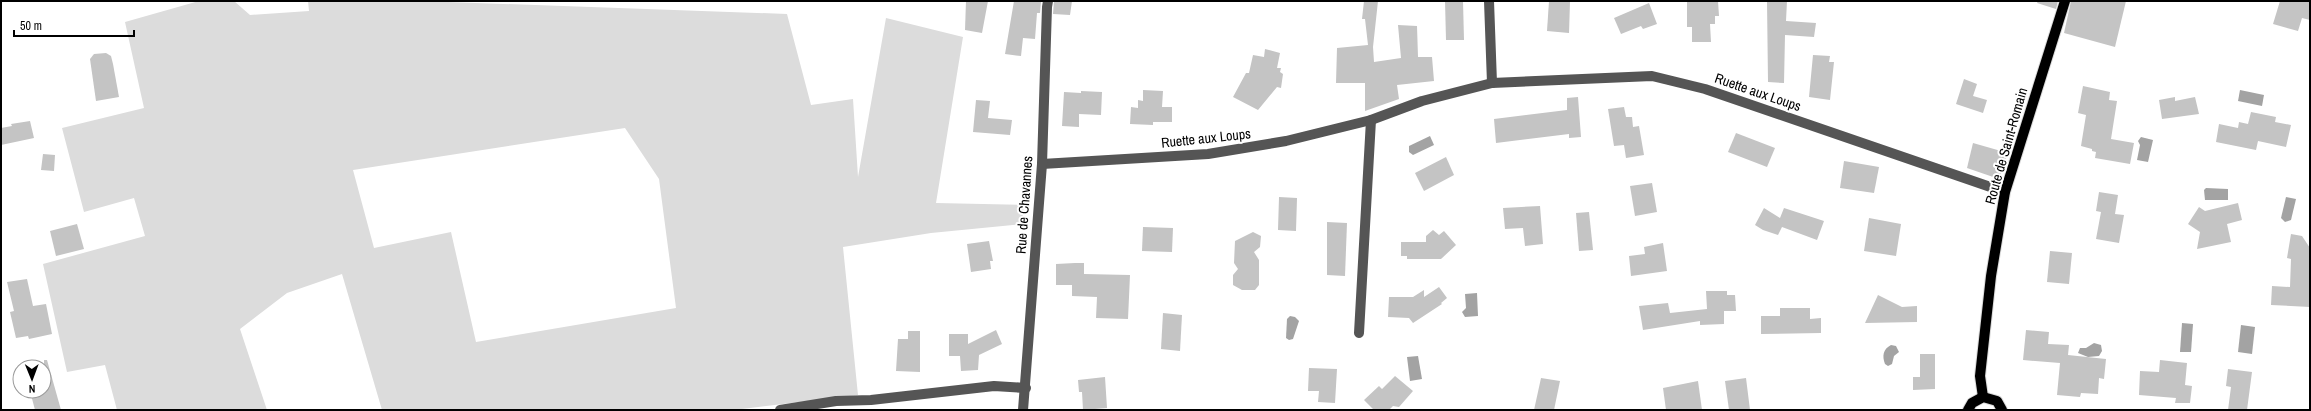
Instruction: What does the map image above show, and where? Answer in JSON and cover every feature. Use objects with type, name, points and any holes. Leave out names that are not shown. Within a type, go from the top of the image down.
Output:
[{"type":"main road","name":"Route de Saint-Romain","points":[[1983,397],[1980,376],[1992,276],[2005,192],[2065,1]]},
{"type":"main road","points":[[1968,410],[1972,403],[1983,397],[1997,401],[2002,410]]},
{"type":"street","name":"Rue de Chavannes","points":[[1023,410],[1026,388],[1042,164],[1046,7],[1048,1]]},
{"type":"street","points":[[1489,1],[1492,83]]},
{"type":"street","name":"Ruette aux Loups","points":[[1042,164],[1208,154],[1286,141],[1371,120],[1422,101],[1492,83],[1652,76],[1706,89],[2005,192]]},
{"type":"street","points":[[1359,333],[1371,120]]},
{"type":"street","points":[[780,410],[836,401],[871,400],[994,386],[1026,388]]},
{"type":"shaded area","points":[[199,1],[234,1],[250,15],[309,11],[308,1],[420,1],[787,14],[811,105],[853,99],[858,177],[886,18],[963,37],[936,203],[1024,205],[1022,224],[931,233],[843,247],[858,395],[734,410],[382,410],[342,274],[287,293],[240,329],[267,410],[117,410],[105,365],[67,372],[43,264],[145,236],[134,198],[84,212],[62,128],[144,108],[125,22]],"holes":[[[625,128],[659,179],[676,308],[476,342],[451,232],[374,248],[353,170]]]},
{"type":"shaded area","points":[[2240,90],[2264,95],[2262,106],[2238,101]]},
{"type":"shaded area","points":[[1430,136],[1434,145],[1413,155],[1409,152],[1409,146]]},
{"type":"shaded area","points":[[2141,137],[2153,140],[2148,162],[2137,160],[2140,145],[2138,141]]},
{"type":"shaded area","points":[[2206,188],[2228,189],[2228,200],[2205,200],[2204,190]]},
{"type":"shaded area","points":[[2286,197],[2296,199],[2291,220],[2285,222],[2281,218]]},
{"type":"shaded area","points":[[1477,293],[1478,316],[1465,317],[1462,312],[1466,308],[1465,294]]},
{"type":"shaded area","points":[[1290,316],[1295,317],[1299,321],[1293,339],[1289,340],[1286,338],[1287,319]]},
{"type":"shaded area","points":[[2182,323],[2193,324],[2191,352],[2180,352]]},
{"type":"shaded area","points":[[2241,325],[2255,327],[2252,354],[2238,352]]},
{"type":"shaded area","points":[[2094,343],[2101,345],[2102,351],[2099,356],[2088,357],[2078,353],[2080,348],[2086,348]]},
{"type":"shaded area","points":[[1891,345],[1896,346],[1899,352],[1894,356],[1892,364],[1888,366],[1885,364],[1883,356],[1886,349]]},
{"type":"shaded area","points":[[1418,356],[1422,379],[1410,381],[1407,357]]},
{"type":"building","points":[[966,1],[988,1],[982,33],[965,30]]},
{"type":"building","points":[[1014,1],[1041,1],[1040,13],[1037,13],[1035,39],[1023,38],[1021,56],[1005,54]]},
{"type":"building","points":[[1054,1],[1072,1],[1070,15],[1053,14]]},
{"type":"building","points":[[1364,1],[1378,1],[1373,47],[1374,62],[1401,58],[1398,25],[1417,26],[1418,57],[1432,57],[1434,81],[1397,85],[1399,99],[1365,111],[1365,83],[1336,83],[1337,48],[1368,45],[1365,19],[1362,19]]},
{"type":"building","points":[[1445,1],[1463,1],[1464,40],[1446,40]]},
{"type":"building","points":[[1549,1],[1570,2],[1569,33],[1547,31]]},
{"type":"building","points":[[1687,1],[1718,1],[1719,16],[1715,16],[1715,24],[1710,24],[1711,42],[1692,42],[1692,27],[1687,27]]},
{"type":"building","points":[[1767,1],[1787,1],[1786,21],[1816,23],[1814,37],[1785,35],[1784,83],[1768,82]]},
{"type":"building","points":[[2038,1],[2058,1],[2056,9],[2037,3]]},
{"type":"building","points":[[2071,1],[2126,1],[2115,47],[2064,33]]},
{"type":"building","points":[[2280,1],[2310,1],[2310,20],[2302,18],[2298,31],[2273,24]]},
{"type":"building","points":[[1649,3],[1657,24],[1643,29],[1641,26],[1621,34],[1614,18]]},
{"type":"building","points":[[1265,49],[1280,53],[1277,68],[1281,68],[1280,72],[1283,74],[1281,88],[1277,87],[1258,110],[1233,97],[1246,73],[1249,73],[1253,55],[1264,57]]},
{"type":"building","points":[[106,53],[111,56],[119,97],[96,101],[90,59],[94,54]]},
{"type":"building","points":[[1813,55],[1830,56],[1829,62],[1834,62],[1830,100],[1809,97]]},
{"type":"building","points":[[1964,79],[1977,84],[1973,96],[1987,100],[1983,113],[1956,104]]},
{"type":"building","points":[[2083,86],[2110,92],[2109,100],[2117,101],[2111,139],[2134,143],[2130,164],[2095,158],[2096,152],[2092,151],[2092,149],[2081,146],[2086,115],[2078,113]]},
{"type":"building","points":[[1143,90],[1163,91],[1162,107],[1172,107],[1172,122],[1153,122],[1153,125],[1130,124],[1131,107],[1138,108],[1138,100],[1143,101]]},
{"type":"building","points":[[1081,91],[1102,92],[1101,115],[1079,114],[1079,127],[1062,126],[1064,92],[1081,93]]},
{"type":"building","points":[[1578,97],[1581,137],[1569,138],[1569,134],[1496,143],[1494,119],[1567,110],[1567,98]]},
{"type":"building","points":[[2175,97],[2175,101],[2195,97],[2199,114],[2162,119],[2159,100]]},
{"type":"building","points":[[976,100],[990,101],[988,118],[1012,120],[1010,135],[973,132]]},
{"type":"building","points":[[1624,107],[1626,117],[1632,117],[1633,127],[1639,126],[1644,155],[1626,158],[1624,145],[1614,146],[1608,109]]},
{"type":"building","points":[[2251,112],[2276,117],[2275,122],[2291,125],[2286,147],[2258,141],[2256,150],[2216,142],[2219,124],[2238,128],[2239,122],[2248,124]]},
{"type":"building","points":[[30,121],[34,138],[1,145],[1,128],[12,126],[11,124]]},
{"type":"building","points":[[1736,133],[1775,148],[1767,167],[1728,152]]},
{"type":"building","points":[[1973,143],[2008,153],[1999,179],[1967,168]]},
{"type":"building","points":[[43,154],[55,155],[54,171],[41,170]]},
{"type":"building","points":[[1446,157],[1454,175],[1424,191],[1415,173]]},
{"type":"building","points":[[1844,161],[1879,167],[1874,193],[1840,188]]},
{"type":"building","points":[[1652,183],[1657,212],[1635,216],[1630,186]]},
{"type":"building","points":[[2099,192],[2118,195],[2115,214],[2124,215],[2119,243],[2096,239],[2101,212],[2096,211]]},
{"type":"building","points":[[1279,197],[1297,198],[1296,231],[1278,230]]},
{"type":"building","points":[[2238,203],[2242,220],[2227,224],[2231,242],[2197,249],[2200,232],[2188,224],[2199,207],[2205,211]]},
{"type":"building","points":[[1540,206],[1543,244],[1525,246],[1523,228],[1505,229],[1503,208]]},
{"type":"building","points":[[1764,208],[1780,218],[1784,208],[1824,221],[1817,240],[1782,227],[1778,235],[1763,230],[1755,225]]},
{"type":"building","points":[[1589,212],[1593,250],[1579,251],[1576,213]]},
{"type":"building","points":[[1869,218],[1901,224],[1896,256],[1864,251]]},
{"type":"building","points":[[1327,222],[1347,223],[1345,276],[1327,275]]},
{"type":"building","points":[[77,224],[84,249],[56,256],[50,231]]},
{"type":"building","points":[[1143,227],[1173,228],[1172,252],[1142,251]]},
{"type":"building","points":[[1433,230],[1439,235],[1444,231],[1456,245],[1441,259],[1407,259],[1407,256],[1401,256],[1401,242],[1426,242],[1426,236]]},
{"type":"building","points":[[1253,232],[1261,236],[1260,247],[1254,252],[1259,260],[1259,285],[1255,290],[1242,290],[1233,285],[1233,275],[1238,269],[1234,263],[1235,241]]},
{"type":"building","points":[[2291,234],[2302,236],[2310,248],[2310,307],[2271,305],[2272,286],[2290,287],[2291,259],[2287,258]]},
{"type":"building","points":[[989,241],[993,261],[990,261],[991,269],[971,272],[967,244]]},
{"type":"building","points":[[1663,243],[1667,271],[1631,276],[1629,256],[1645,254],[1644,247]]},
{"type":"building","points":[[2050,251],[2072,253],[2069,284],[2047,282]]},
{"type":"building","points":[[1084,263],[1084,274],[1130,275],[1128,319],[1096,318],[1097,297],[1072,296],[1072,285],[1056,285],[1056,264]]},
{"type":"building","points":[[27,279],[33,306],[46,304],[52,334],[29,339],[28,336],[16,338],[10,312],[14,311],[7,282]]},
{"type":"building","points":[[1439,287],[1447,298],[1441,303],[1442,304],[1413,323],[1409,318],[1388,317],[1389,297],[1413,297],[1424,290],[1424,297]]},
{"type":"building","points":[[1706,291],[1727,291],[1727,295],[1735,295],[1736,311],[1724,311],[1724,324],[1700,325],[1700,321],[1643,330],[1639,306],[1668,303],[1670,313],[1707,309]]},
{"type":"building","points":[[1878,295],[1902,307],[1917,306],[1917,322],[1865,323]]},
{"type":"building","points":[[1780,308],[1810,308],[1810,319],[1821,318],[1821,333],[1761,334],[1761,316],[1780,316]]},
{"type":"building","points":[[1163,313],[1182,315],[1180,351],[1161,349]]},
{"type":"building","points":[[996,330],[1002,344],[979,355],[978,370],[961,371],[960,356],[949,356],[949,334],[968,334],[968,344]]},
{"type":"building","points":[[2026,330],[2049,332],[2048,344],[2069,345],[2068,355],[2106,359],[2104,379],[2099,378],[2098,394],[2081,393],[2080,397],[2057,395],[2060,363],[2023,360]]},
{"type":"building","points":[[908,331],[920,331],[920,372],[896,371],[898,339],[908,339]]},
{"type":"building","points":[[1920,354],[1935,354],[1935,389],[1913,390],[1913,377],[1920,377]]},
{"type":"building","points":[[2160,360],[2187,363],[2185,385],[2192,386],[2190,403],[2175,403],[2176,398],[2139,395],[2140,371],[2159,372]]},
{"type":"building","points":[[1309,368],[1337,369],[1335,403],[1318,402],[1319,391],[1308,391]]},
{"type":"building","points":[[2228,369],[2252,372],[2247,410],[2228,410],[2231,387],[2226,386]]},
{"type":"building","points":[[1395,376],[1413,391],[1399,407],[1393,406],[1389,410],[1374,410],[1364,400],[1379,386],[1382,389]]},
{"type":"building","points":[[1105,377],[1107,408],[1083,410],[1082,392],[1079,392],[1078,380]]},
{"type":"building","points":[[52,378],[61,410],[35,410],[32,399],[52,399]]},
{"type":"building","points":[[1541,378],[1560,381],[1554,410],[1534,410]]},
{"type":"building","points":[[1746,378],[1750,410],[1729,410],[1725,381]]},
{"type":"building","points":[[1698,381],[1702,410],[1666,410],[1663,388]]}]
